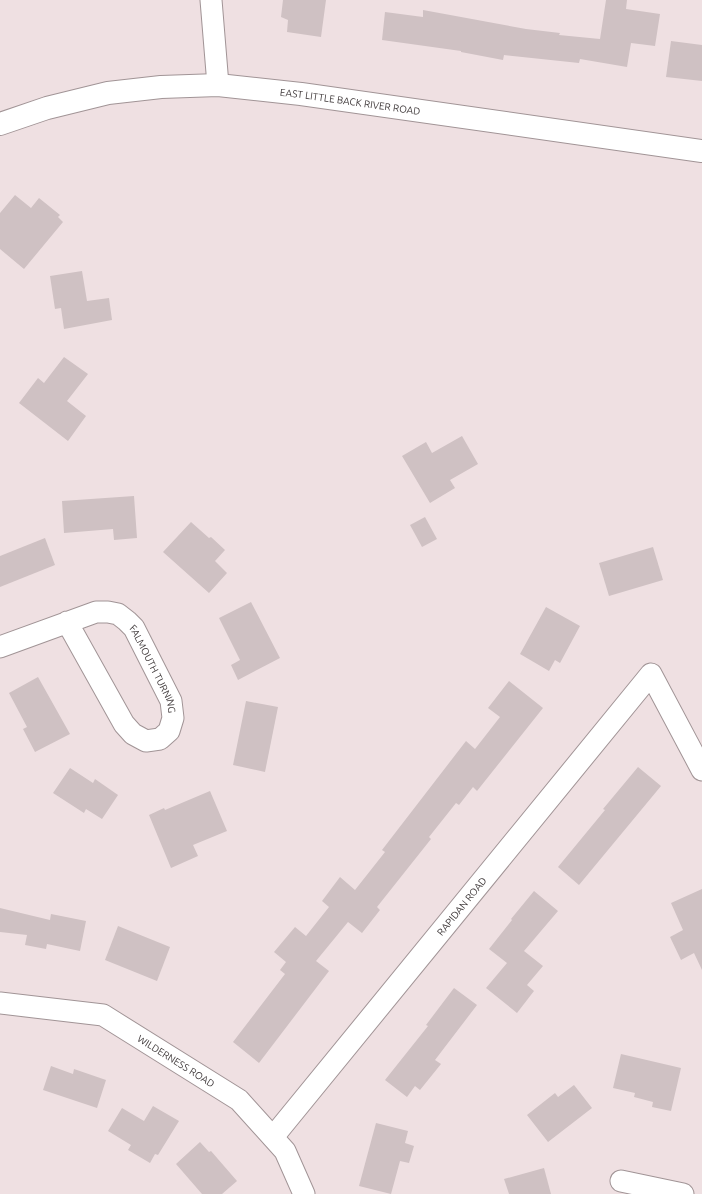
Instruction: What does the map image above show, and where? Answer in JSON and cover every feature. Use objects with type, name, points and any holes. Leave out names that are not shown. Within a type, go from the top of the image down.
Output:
[{"type":"street","points":[[211,0],[218,85]]},
{"type":"street","name":"EAST LITTLE BACK RIVER ROAD","points":[[0,124],[48,108],[108,93],[161,86],[218,85],[301,94],[702,151]]},
{"type":"street","name":"FALMOUTH TURNING","points":[[0,647],[67,622],[96,612],[118,614],[134,628],[171,701],[173,718],[169,731],[160,739],[146,741],[133,734],[124,724],[67,622]]},
{"type":"street","name":"RAPIDAN ROAD","points":[[273,1137],[651,674],[702,770]]},
{"type":"street","name":"WILDERNESS ROAD","points":[[0,1003],[103,1015],[239,1100],[285,1151],[304,1194]]},
{"type":"street","points":[[621,1180],[683,1194]]},
{"type":"building","points":[[283,0],[326,0],[321,37],[287,32],[288,20],[281,17]]},
{"type":"building","points":[[606,0],[627,0],[626,9],[660,14],[655,46],[631,43],[627,67],[580,59],[579,63],[504,55],[503,60],[461,51],[382,40],[385,12],[423,17],[423,10],[526,29],[560,33],[559,35],[600,39]]},
{"type":"building","points":[[671,41],[702,45],[702,81],[666,77]]},
{"type":"building","points":[[15,195],[31,208],[39,198],[60,215],[58,217],[63,222],[24,269],[0,249],[0,213]]},
{"type":"building","points":[[82,271],[87,301],[109,298],[112,320],[64,329],[61,308],[55,309],[50,276]]},
{"type":"building","points":[[64,357],[88,374],[67,401],[86,416],[68,441],[19,403],[38,378],[44,383]]},
{"type":"building","points":[[462,436],[478,464],[450,480],[455,488],[430,503],[402,456],[426,442],[432,453]]},
{"type":"building","points":[[134,496],[137,538],[114,540],[113,529],[64,533],[62,501]]},
{"type":"building","points":[[425,517],[437,539],[422,547],[410,525]]},
{"type":"building","points":[[191,522],[225,550],[215,561],[227,573],[209,593],[163,552]]},
{"type":"building","points":[[45,538],[55,565],[0,587],[0,556]]},
{"type":"building","points":[[653,547],[663,580],[609,596],[599,563]]},
{"type":"building","points":[[251,602],[280,658],[238,680],[231,665],[240,660],[219,618]]},
{"type":"building","points":[[546,607],[580,626],[560,663],[555,660],[549,671],[520,654]]},
{"type":"building","points":[[38,677],[70,734],[35,752],[23,729],[27,727],[9,693]]},
{"type":"building","points":[[509,681],[543,708],[477,791],[473,787],[459,805],[456,803],[429,837],[431,839],[377,907],[380,910],[362,933],[348,922],[316,961],[329,971],[259,1063],[233,1042],[285,974],[280,970],[286,962],[274,952],[295,927],[306,936],[329,907],[322,901],[340,877],[355,890],[385,852],[382,850],[466,741],[475,749],[500,717],[488,708]]},
{"type":"building","points":[[246,701],[278,707],[265,772],[233,765]]},
{"type":"building","points":[[638,767],[661,786],[579,885],[558,867]]},
{"type":"building","points":[[70,768],[93,783],[95,779],[118,795],[102,819],[86,809],[84,813],[53,793]]},
{"type":"building","points":[[210,791],[227,831],[193,845],[198,856],[171,868],[149,815],[164,808],[165,810]]},
{"type":"building","points":[[702,889],[702,970],[694,953],[681,960],[670,937],[683,930],[671,903]]},
{"type":"building","points":[[534,891],[558,911],[524,951],[543,966],[527,985],[534,991],[517,1013],[486,988],[507,963],[489,949]]},
{"type":"building","points":[[0,908],[50,920],[51,914],[86,921],[80,951],[47,944],[46,949],[25,945],[27,935],[0,932]]},
{"type":"building","points":[[118,926],[170,947],[157,981],[105,960]]},
{"type":"building","points":[[454,988],[477,1005],[435,1060],[441,1064],[420,1090],[415,1086],[407,1097],[385,1080],[428,1026],[426,1025]]},
{"type":"building","points":[[621,1054],[681,1068],[671,1111],[652,1107],[653,1102],[634,1097],[635,1093],[613,1088]]},
{"type":"building","points":[[51,1066],[73,1074],[74,1069],[106,1080],[97,1108],[43,1090]]},
{"type":"building","points":[[574,1085],[592,1108],[548,1142],[527,1115],[555,1093],[558,1097]]},
{"type":"building","points":[[153,1106],[179,1121],[158,1155],[155,1154],[150,1163],[128,1150],[131,1145],[108,1131],[122,1108],[144,1121]]},
{"type":"building","points":[[376,1123],[408,1131],[405,1143],[414,1146],[409,1163],[400,1161],[391,1194],[359,1186]]},
{"type":"building","points":[[200,1142],[209,1152],[211,1151],[237,1181],[222,1194],[202,1194],[176,1164]]},
{"type":"building","points":[[544,1168],[551,1194],[509,1194],[504,1179]]}]
